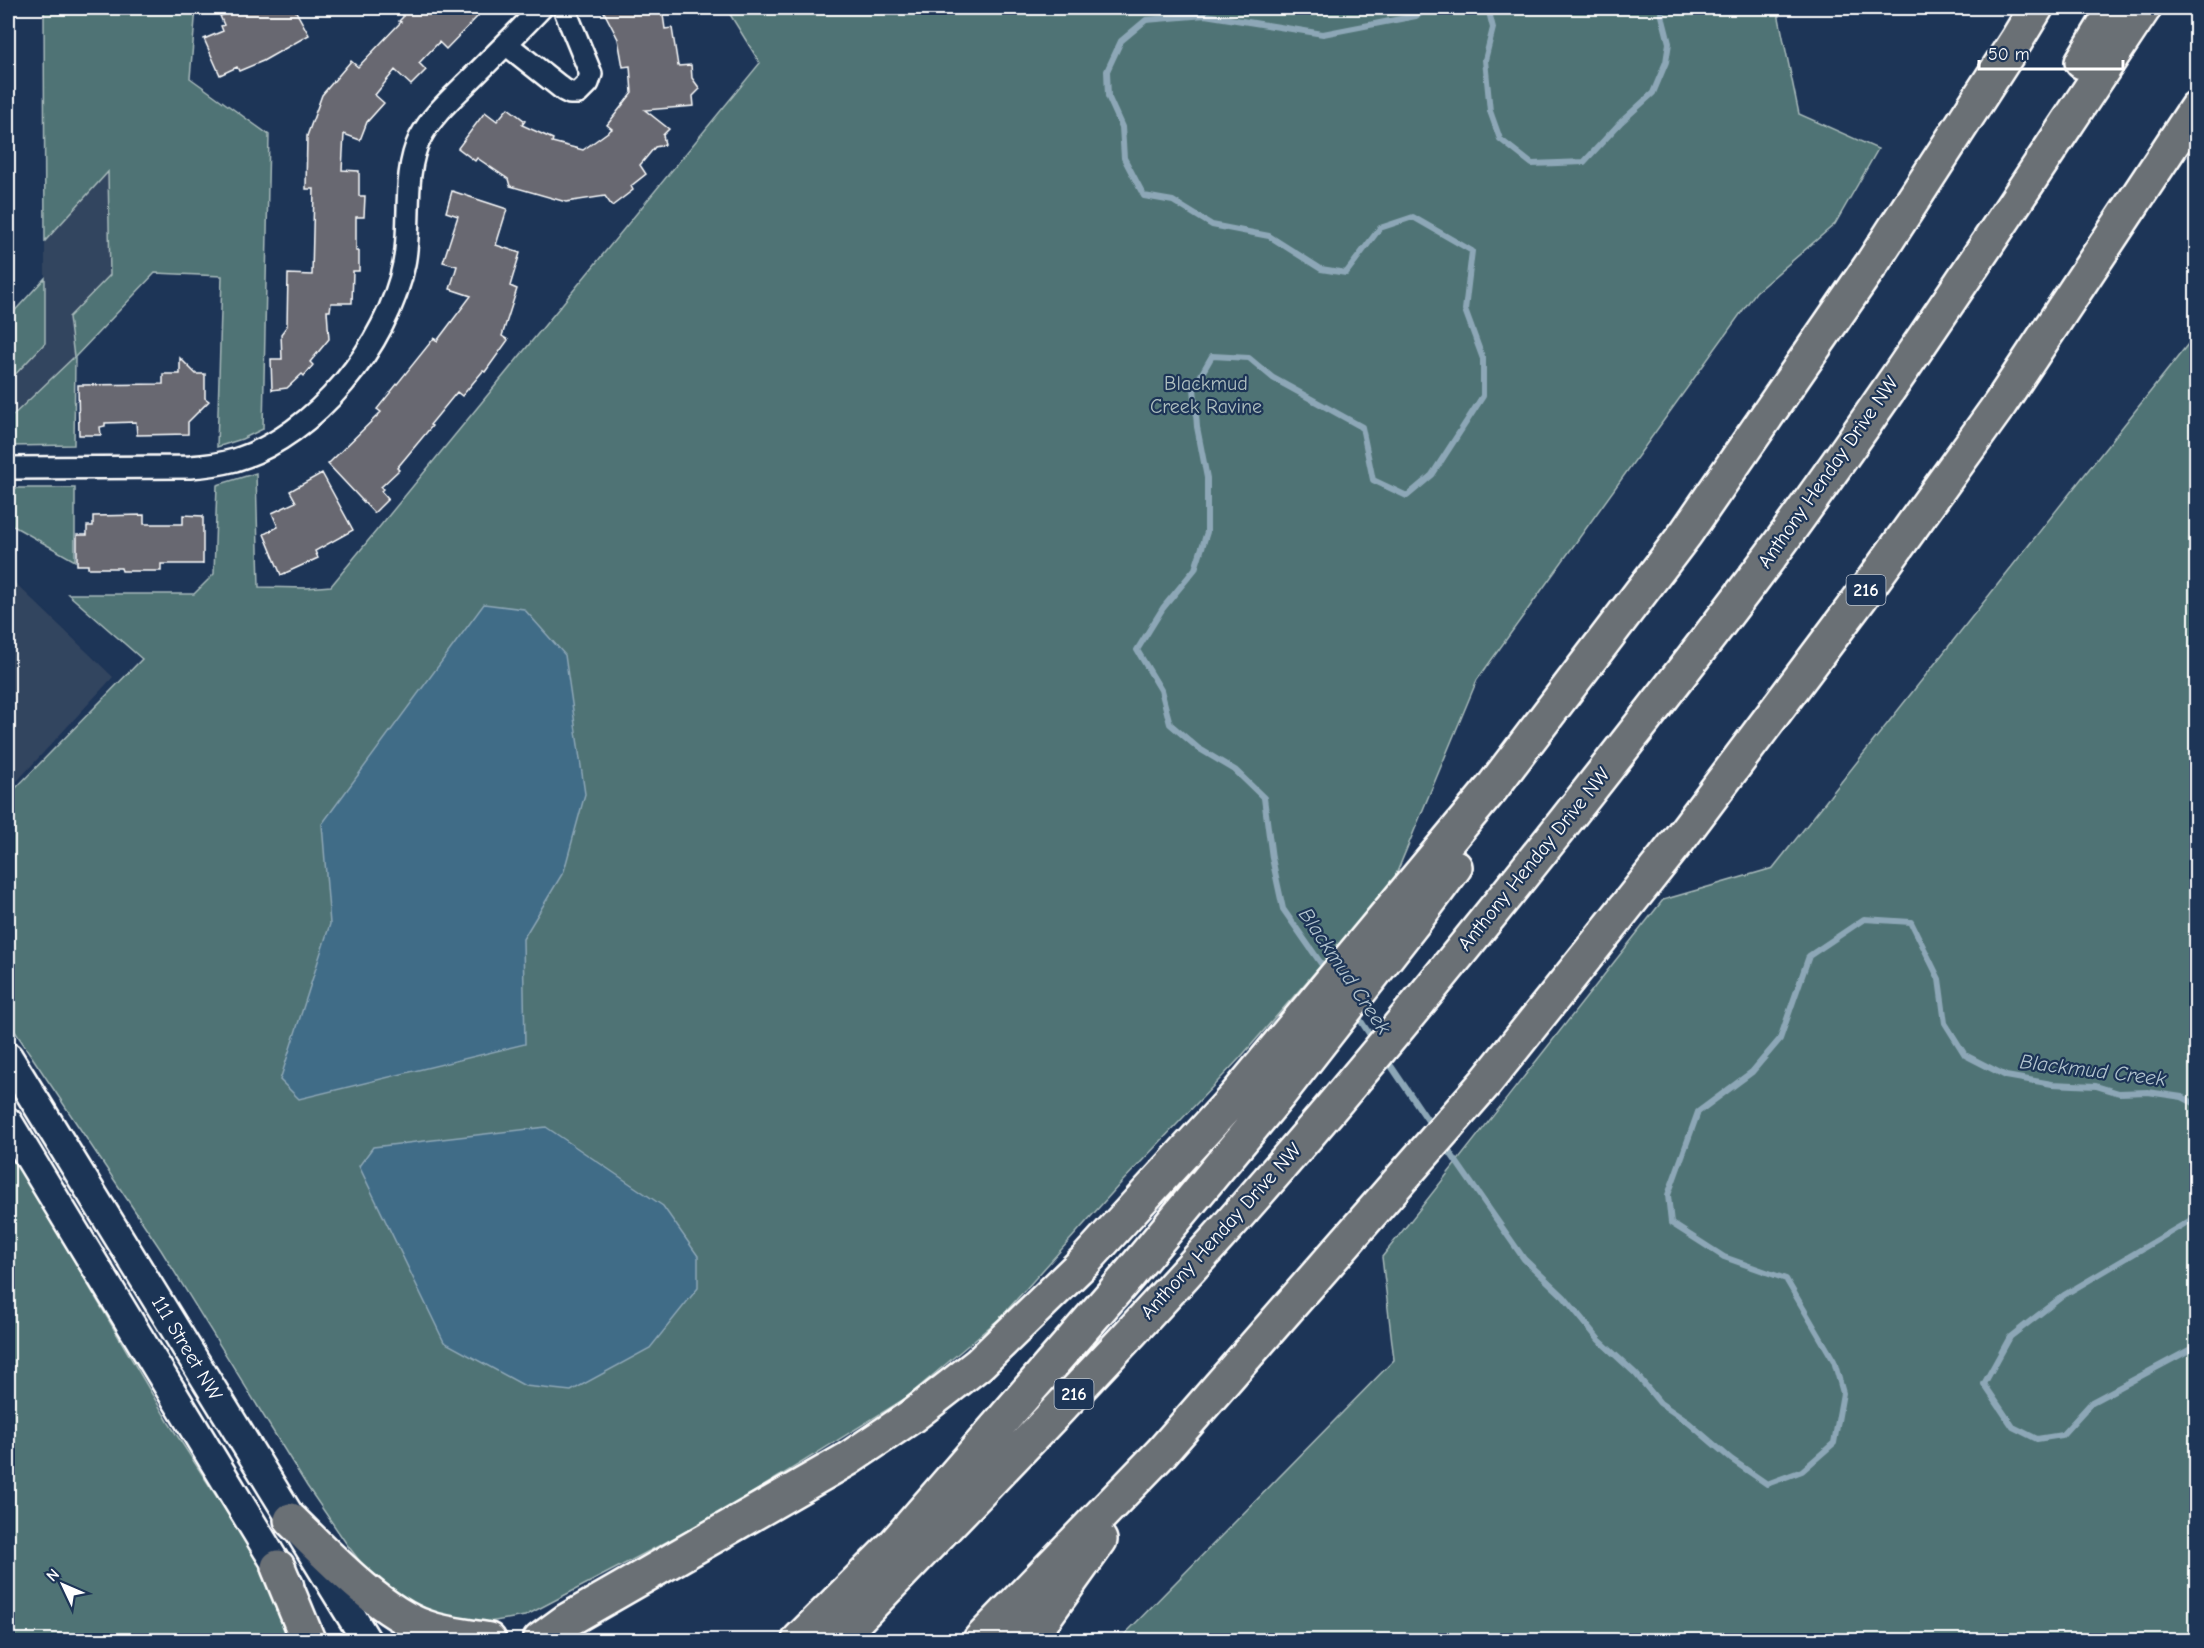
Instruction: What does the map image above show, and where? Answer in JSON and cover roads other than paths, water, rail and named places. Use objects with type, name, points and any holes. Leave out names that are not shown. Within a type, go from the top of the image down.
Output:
[{"type":"highway","points":[[540,1641],[567,1621],[848,1459],[912,1416],[979,1364],[1085,1261],[1411,908],[1512,789],[1879,252],[2036,8]]},
{"type":"highway","points":[[1945,307],[2079,66],[2115,8]]},
{"type":"highway","name":"Anthony Henday Drive NW","points":[[837,1641],[1064,1405],[1214,1242],[1303,1141],[1443,974],[1630,740],[1783,538],[1945,307],[2144,8]]},
{"type":"highway","name":"216","points":[[980,1641],[1161,1453],[1510,1053],[1678,841],[1861,597],[2000,404],[2196,108]]},
{"type":"highway","points":[[799,1641],[893,1546],[1129,1275],[1278,1096],[1411,908]]},
{"type":"highway","points":[[1023,1641],[1047,1614],[1161,1453]]},
{"type":"highway","points":[[291,1520],[341,1569],[388,1607],[423,1627],[489,1641]]},
{"type":"highway","points":[[278,1567],[308,1641]]},
{"type":"highway","points":[[497,1641],[567,1621]]},
{"type":"main road","name":"111 Street NW","points":[[8,1057],[366,1641]]},
{"type":"main road","name":"111 Street NW","points":[[8,1122],[323,1641]]},
{"type":"street","points":[[8,468],[190,467],[219,464],[256,451],[305,422],[323,405],[367,352],[397,289],[408,242],[412,162],[421,137],[442,109],[541,8]]},
{"type":"street","points":[[506,44],[564,90],[578,93],[588,83],[591,74],[564,8]]},
{"type":"waterway","name":"Blackmud Creek","points":[[1327,972],[1283,909],[1272,858],[1264,798],[1235,770],[1198,748],[1170,724],[1161,690],[1137,650],[1163,608],[1195,569],[1207,532],[1207,478],[1197,427],[1194,387],[1212,356],[1249,358],[1273,378],[1362,427],[1373,480],[1407,496],[1432,475],[1483,396],[1483,359],[1465,310],[1472,251],[1413,217],[1380,228],[1346,273],[1321,269],[1269,236],[1212,225],[1173,201],[1144,196],[1124,158],[1122,127],[1108,96],[1107,71],[1121,41],[1146,20],[1205,15],[1323,34],[1416,16],[1429,8]]},
{"type":"waterway","name":"Blackmud Creek","points":[[1488,8],[1493,28],[1485,60],[1490,111],[1500,139],[1532,164],[1584,162],[1621,122],[1653,93],[1666,62],[1669,43],[1660,8]]},
{"type":"waterway","name":"Blackmud Creek","points":[[1444,1144],[1524,1259],[1564,1297],[1599,1340],[1636,1374],[1660,1403],[1767,1484],[1802,1471],[1834,1443],[1843,1393],[1834,1361],[1786,1279],[1724,1257],[1671,1223],[1668,1195],[1698,1112],[1752,1072],[1780,1039],[1809,956],[1864,919],[1911,922],[1939,979],[1945,1023],[1965,1055],[2006,1076],[2052,1084],[2096,1086],[2119,1093],[2148,1092],[2182,1097],[2196,1104]]},
{"type":"waterway","name":"Blackmud Creek","points":[[1355,1012],[1374,1041]]},
{"type":"waterway","name":"Blackmud Creek","points":[[1385,1057],[1433,1128]]},
{"type":"waterway","name":"Blackmud Creek","points":[[2196,1217],[2064,1295],[2010,1337],[1984,1384],[2013,1427],[2037,1439],[2062,1435],[2092,1402],[2193,1348],[2196,1349]]},
{"type":"park label","name":"Blackmud Creek Ravine","points":[[1206,394]]}]
